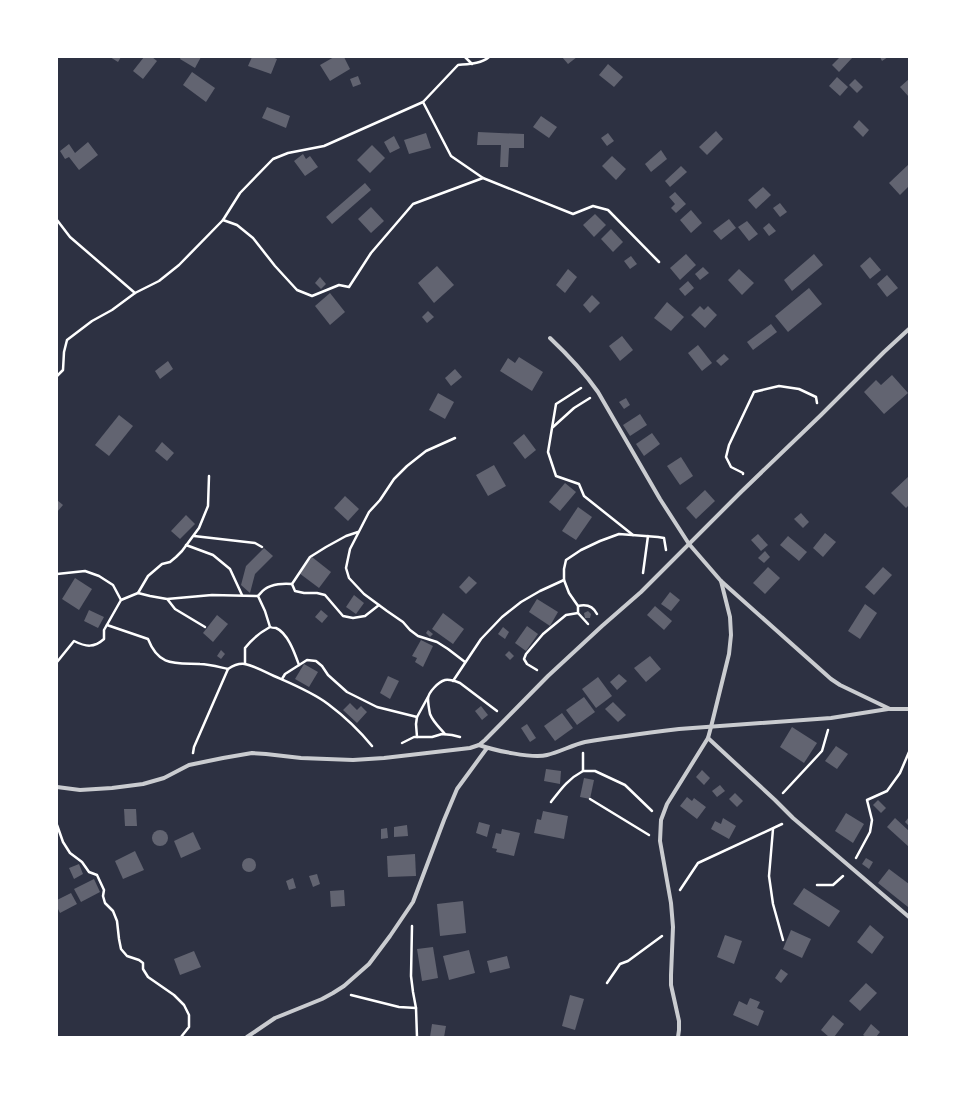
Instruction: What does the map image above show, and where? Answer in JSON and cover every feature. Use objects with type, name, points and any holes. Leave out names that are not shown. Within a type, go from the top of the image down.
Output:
[{"type":"street","points":[[57,787],[80,790],[106,789],[143,784],[164,778],[189,765],[252,753],[300,758],[353,760],[470,748],[478,744],[485,740],[507,719],[548,676],[641,592],[741,492],[909,329]]},
{"type":"street","points":[[550,338],[573,360],[591,381],[660,499],[689,544],[720,581],[831,679],[840,685],[890,709]]},
{"type":"street","points":[[678,1037],[679,1021],[670,975],[673,927],[671,903],[660,841],[661,820],[667,804],[708,738],[711,727],[729,654],[731,635],[730,617],[720,581]]},
{"type":"street","points":[[478,744],[486,748],[529,756],[540,756],[548,755],[583,743],[678,729],[831,718],[890,709],[909,709]]},
{"type":"street","points":[[708,738],[793,818],[909,917]]},
{"type":"street","points":[[247,1037],[275,1018],[333,993],[344,986],[369,964],[413,902],[457,789],[486,748]]},
{"type":"path","points":[[465,57],[472,64]]},
{"type":"path","points":[[57,376],[63,370],[64,352],[67,340],[92,321],[112,310],[135,293],[159,281],[179,265],[223,220],[240,193],[272,159],[324,146],[423,102],[458,65],[485,61],[489,57]]},
{"type":"path","points":[[423,102],[452,156],[483,178],[573,214],[593,206],[608,210],[659,262]]},
{"type":"path","points":[[223,220],[238,225],[253,238],[275,266],[297,290],[312,296],[339,285],[348,287],[371,253],[413,204],[483,178]]},
{"type":"path","points":[[57,220],[70,237],[135,293]]},
{"type":"path","points":[[591,381],[556,404],[548,452],[556,476],[579,484],[584,496],[634,535]]},
{"type":"path","points":[[741,492],[743,473],[731,467],[726,457],[729,445],[754,392],[779,386],[799,388],[816,397],[821,415]]},
{"type":"path","points":[[552,428],[574,408],[598,392]]},
{"type":"path","points":[[455,438],[426,451],[407,466],[394,479],[380,500],[369,512],[358,532],[350,549],[346,568],[349,578],[364,594],[403,622],[418,636],[437,642],[465,662]]},
{"type":"path","points":[[138,593],[148,576],[162,564],[170,562],[182,551],[200,528],[208,506],[209,476]]},
{"type":"path","points":[[292,584],[310,557],[346,536],[358,532]]},
{"type":"path","points":[[578,606],[584,605],[597,612],[602,626],[592,626],[578,613],[578,606],[569,593],[564,580],[566,560],[600,540],[619,534],[664,538],[669,564]]},
{"type":"path","points":[[194,536],[255,543],[262,547]]},
{"type":"path","points":[[641,592],[648,536]]},
{"type":"path","points":[[186,545],[213,555],[230,569],[242,596]]},
{"type":"path","points":[[57,574],[85,571],[99,576],[113,585],[121,600]]},
{"type":"path","points":[[453,680],[481,639],[502,617],[521,602],[564,580]]},
{"type":"path","points":[[57,662],[74,641],[83,646],[99,644],[104,639],[104,630],[121,600],[138,593],[168,599],[212,595],[258,596],[265,588],[287,583],[292,584]]},
{"type":"path","points":[[292,584],[296,591],[325,595],[343,616],[353,618],[365,616],[379,605]]},
{"type":"path","points":[[258,596],[270,627]]},
{"type":"path","points":[[168,599],[175,609],[205,627]]},
{"type":"path","points":[[548,676],[527,664],[524,659],[526,654],[543,634],[566,615],[578,613]]},
{"type":"path","points":[[107,625],[148,639],[152,648],[159,657],[168,662],[180,664],[202,664],[228,669]]},
{"type":"path","points":[[245,664],[245,648],[252,639],[270,627],[278,629],[285,636],[293,648],[299,665]]},
{"type":"path","points":[[282,679],[285,674],[307,660],[316,661],[322,666],[328,676],[347,692],[377,707],[417,717]]},
{"type":"path","points":[[189,765],[194,747],[228,669],[236,664],[245,664],[256,667],[308,691],[328,703],[362,734],[372,746]]},
{"type":"path","points":[[418,737],[416,724],[417,717],[433,689],[445,680],[453,680],[460,683],[507,719]]},
{"type":"path","points":[[428,697],[431,715],[436,724],[445,734]]},
{"type":"path","points":[[775,800],[822,751],[831,718]]},
{"type":"path","points":[[583,743],[583,771]]},
{"type":"path","points":[[817,885],[833,885],[849,871],[870,832],[872,820],[867,800],[887,791],[900,774],[909,752]]},
{"type":"path","points":[[551,802],[565,784],[574,776],[583,771],[596,771],[625,785],[661,820]]},
{"type":"path","points":[[590,799],[660,841]]},
{"type":"path","points":[[671,903],[698,863],[773,829],[793,818]]},
{"type":"path","points":[[57,824],[63,842],[70,853],[82,862],[89,872],[97,875],[104,890],[103,896],[105,903],[113,911],[115,916],[121,949],[127,956],[143,963],[143,969],[148,977],[174,995],[184,1005],[189,1015],[188,1027],[181,1037]]},
{"type":"path","points":[[773,829],[769,876],[783,940]]},
{"type":"path","points":[[413,902],[411,976],[416,1008],[417,1037]]},
{"type":"path","points":[[607,983],[620,964],[628,961],[673,927]]},
{"type":"path","points":[[333,993],[357,996],[399,1007],[416,1008]]},
{"type":"building","points":[[110,57],[121,57],[118,62]]},
{"type":"building","points":[[144,57],[152,57],[157,61],[143,79],[133,71]]},
{"type":"building","points":[[181,57],[201,57],[195,68],[180,59]]},
{"type":"building","points":[[252,57],[272,57],[277,59],[271,74],[248,66]]},
{"type":"building","points":[[334,57],[344,57],[350,69],[330,81],[320,65]]},
{"type":"building","points":[[562,57],[577,57],[568,64]]},
{"type":"building","points":[[840,57],[853,57],[839,72],[832,65]]},
{"type":"building","points":[[880,57],[888,57],[882,61]]},
{"type":"building","points":[[608,64],[623,77],[614,87],[599,75]]},
{"type":"building","points":[[192,72],[215,88],[206,102],[183,85]]},
{"type":"building","points":[[358,76],[361,84],[353,87],[350,79]]},
{"type":"building","points":[[837,77],[848,87],[840,96],[829,86]]},
{"type":"building","points":[[855,79],[863,87],[857,93],[849,85]]},
{"type":"building","points":[[909,79],[909,97],[900,87]]},
{"type":"building","points":[[267,107],[290,116],[286,128],[262,118]]},
{"type":"building","points":[[541,116],[557,127],[549,138],[533,127]]},
{"type":"building","points":[[859,120],[869,130],[863,137],[853,127]]},
{"type":"building","points":[[716,131],[723,139],[707,155],[699,147]]},
{"type":"building","points":[[478,132],[524,134],[524,148],[509,148],[508,167],[500,167],[501,145],[477,145]]},
{"type":"building","points":[[426,133],[431,148],[409,154],[404,140]]},
{"type":"building","points":[[608,133],[614,141],[607,146],[601,138]]},
{"type":"building","points":[[394,136],[400,148],[390,153],[384,142]]},
{"type":"building","points":[[88,142],[98,155],[79,170],[69,157],[65,159],[60,151],[69,144],[75,153]]},
{"type":"building","points":[[372,145],[385,158],[370,173],[357,160]]},
{"type":"building","points":[[661,150],[667,159],[651,172],[645,164]]},
{"type":"building","points":[[303,154],[306,159],[310,156],[318,167],[305,176],[294,161]]},
{"type":"building","points":[[612,156],[626,169],[616,180],[602,166]]},
{"type":"building","points":[[909,164],[909,186],[900,195],[889,183]]},
{"type":"building","points":[[681,166],[687,172],[670,187],[665,181]]},
{"type":"building","points":[[365,183],[371,190],[332,224],[326,217]]},
{"type":"building","points":[[763,187],[771,195],[756,209],[748,200]]},
{"type":"building","points":[[675,192],[686,204],[676,213],[671,208],[675,204],[669,197]]},
{"type":"building","points":[[780,203],[787,212],[780,217],[773,208]]},
{"type":"building","points":[[371,207],[384,221],[371,233],[358,219]]},
{"type":"building","points":[[691,210],[702,223],[691,233],[680,220]]},
{"type":"building","points":[[595,214],[606,225],[594,237],[583,225]]},
{"type":"building","points":[[729,219],[736,228],[721,240],[713,231]]},
{"type":"building","points":[[747,221],[758,234],[749,241],[738,227]]},
{"type":"building","points":[[769,223],[776,231],[769,236],[763,228]]},
{"type":"building","points":[[611,229],[623,242],[613,252],[601,239]]},
{"type":"building","points":[[686,254],[696,265],[680,280],[670,268]]},
{"type":"building","points":[[814,254],[823,265],[792,291],[784,280]]},
{"type":"building","points":[[631,256],[637,264],[630,269],[624,261]]},
{"type":"building","points":[[870,257],[881,270],[870,279],[860,266]]},
{"type":"building","points":[[437,266],[454,285],[434,303],[418,283]]},
{"type":"building","points":[[703,267],[709,273],[700,280],[695,274]]},
{"type":"building","points":[[568,269],[577,277],[565,293],[556,285]]},
{"type":"building","points":[[739,269],[754,283],[742,295],[728,280]]},
{"type":"building","points":[[887,275],[898,288],[887,297],[877,284]]},
{"type":"building","points":[[320,277],[326,284],[321,289],[315,283]]},
{"type":"building","points":[[688,281],[694,288],[685,296],[679,289]]},
{"type":"building","points":[[809,288],[822,304],[788,332],[775,316]]},
{"type":"building","points":[[330,293],[345,312],[330,325],[315,306]]},
{"type":"building","points":[[592,295],[600,303],[590,313],[583,305]]},
{"type":"building","points":[[667,302],[684,317],[671,331],[654,318]]},
{"type":"building","points":[[700,306],[704,310],[708,306],[717,315],[705,328],[691,315]]},
{"type":"building","points":[[428,311],[434,317],[427,323],[422,317]]},
{"type":"building","points":[[771,324],[777,332],[753,350],[747,342]]},
{"type":"building","points":[[622,336],[633,350],[620,361],[609,346]]},
{"type":"building","points":[[698,345],[712,363],[702,371],[688,353]]},
{"type":"building","points":[[724,354],[729,359],[721,366],[716,361]]},
{"type":"building","points":[[519,357],[543,372],[532,391],[500,371],[508,358],[515,363]]},
{"type":"building","points":[[168,361],[173,369],[160,379],[155,371]]},
{"type":"building","points":[[455,369],[462,377],[451,386],[445,378]]},
{"type":"building","points":[[892,375],[908,393],[884,414],[864,392],[876,380],[881,385]]},
{"type":"building","points":[[438,393],[454,402],[445,419],[429,410]]},
{"type":"building","points":[[626,398],[630,405],[624,409],[619,402]]},
{"type":"building","points":[[640,414],[647,425],[630,436],[623,425]]},
{"type":"building","points":[[119,415],[133,426],[109,456],[95,445]]},
{"type":"building","points":[[652,433],[660,444],[644,456],[636,444]]},
{"type":"building","points":[[524,434],[536,450],[525,459],[513,443]]},
{"type":"building","points":[[162,442],[174,453],[167,461],[155,451]]},
{"type":"building","points":[[681,457],[693,476],[680,485],[667,466]]},
{"type":"building","points":[[494,465],[506,486],[488,496],[476,475]]},
{"type":"building","points":[[909,476],[909,505],[906,508],[891,493]]},
{"type":"building","points":[[565,483],[576,492],[560,511],[549,502]]},
{"type":"building","points":[[705,490],[715,501],[696,519],[686,508]]},
{"type":"building","points":[[345,496],[359,509],[348,521],[334,508]]},
{"type":"building","points":[[57,500],[63,505],[57,512]]},
{"type":"building","points":[[578,507],[592,517],[576,540],[562,531]]},
{"type":"building","points":[[801,513],[809,522],[803,528],[794,519]]},
{"type":"building","points":[[186,515],[195,524],[180,539],[171,531]]},
{"type":"building","points":[[825,533],[836,542],[823,557],[813,548]]},
{"type":"building","points":[[758,534],[768,545],[761,551],[751,540]]},
{"type":"building","points":[[788,536],[807,552],[799,561],[780,545]]},
{"type":"building","points":[[264,548],[273,556],[255,574],[250,593],[241,585],[246,566]]},
{"type":"building","points":[[765,551],[770,557],[764,563],[758,558]]},
{"type":"building","points":[[312,557],[331,572],[319,588],[299,573]]},
{"type":"building","points":[[768,567],[780,578],[765,594],[753,583]]},
{"type":"building","points":[[883,567],[892,575],[874,595],[865,587]]},
{"type":"building","points":[[469,576],[477,583],[466,594],[459,587]]},
{"type":"building","points":[[75,578],[92,589],[79,610],[62,599]]},
{"type":"building","points":[[670,592],[680,600],[671,611],[661,604]]},
{"type":"building","points":[[354,595],[364,603],[356,614],[346,607]]},
{"type":"building","points":[[537,599],[558,612],[550,626],[529,612]]},
{"type":"building","points":[[865,604],[877,613],[860,639],[848,631]]},
{"type":"building","points":[[655,606],[672,621],[664,630],[647,615]]},
{"type":"building","points":[[89,610],[104,617],[98,628],[84,621]]},
{"type":"building","points":[[321,610],[328,616],[322,623],[315,617]]},
{"type":"building","points":[[588,611],[591,614],[590,618],[585,618],[584,613]]},
{"type":"building","points":[[443,613],[464,629],[453,644],[432,629]]},
{"type":"building","points":[[217,615],[228,624],[213,642],[203,633]]},
{"type":"building","points":[[527,626],[538,634],[526,651],[515,643]]},
{"type":"building","points":[[503,627],[509,632],[505,639],[498,634]]},
{"type":"building","points":[[428,630],[433,634],[430,637],[426,633]]},
{"type":"building","points":[[421,640],[433,646],[423,667],[415,662],[417,658],[412,656]]},
{"type":"building","points":[[221,650],[225,654],[221,659],[217,656]]},
{"type":"building","points":[[509,651],[514,656],[510,660],[505,655]]},
{"type":"building","points":[[650,656],[661,669],[646,682],[634,668]]},
{"type":"building","points":[[304,664],[318,672],[309,687],[295,679]]},
{"type":"building","points":[[619,674],[627,681],[617,690],[610,682]]},
{"type":"building","points":[[388,676],[399,681],[390,699],[380,693]]},
{"type":"building","points":[[598,677],[612,696],[596,708],[582,689]]},
{"type":"building","points":[[584,697],[595,712],[577,725],[566,710]]},
{"type":"building","points":[[613,702],[626,715],[618,722],[605,709]]},
{"type":"building","points":[[350,703],[357,710],[361,706],[367,712],[357,723],[343,710]]},
{"type":"building","points":[[481,706],[488,715],[482,720],[475,711]]},
{"type":"building","points":[[562,713],[573,728],[555,741],[544,726]]},
{"type":"building","points":[[527,724],[536,738],[530,742],[521,728]]},
{"type":"building","points":[[792,727],[817,743],[804,763],[780,747]]},
{"type":"building","points":[[836,746],[848,754],[837,769],[825,761]]},
{"type":"building","points":[[546,769],[561,771],[560,784],[544,781]]},
{"type":"building","points":[[702,770],[710,778],[704,785],[696,777]]},
{"type":"building","points":[[584,778],[594,780],[590,799],[580,797]]},
{"type":"building","points":[[720,785],[725,791],[717,797],[712,791]]},
{"type":"building","points":[[735,793],[743,801],[737,807],[729,799]]},
{"type":"building","points":[[687,797],[692,801],[694,798],[706,807],[697,819],[680,806]]},
{"type":"building","points":[[878,800],[886,808],[881,813],[873,805]]},
{"type":"building","points":[[124,809],[136,809],[137,826],[125,826]]},
{"type":"building","points":[[543,811],[568,816],[564,839],[534,833],[537,819],[541,820]]},
{"type":"building","points":[[846,813],[864,824],[853,843],[835,831]]},
{"type":"building","points":[[909,817],[909,826],[905,822]]},
{"type":"building","points":[[723,818],[736,826],[729,839],[711,829],[715,821],[721,824]]},
{"type":"building","points":[[895,818],[909,831],[909,847],[887,827]]},
{"type":"building","points":[[479,822],[490,825],[487,837],[476,833]]},
{"type":"building","points":[[407,825],[408,836],[394,837],[394,827]]},
{"type":"building","points":[[387,828],[388,838],[381,839],[381,829]]},
{"type":"building","points":[[502,829],[520,833],[514,856],[496,852],[497,849],[492,848],[496,833],[501,834]]},
{"type":"building","points":[[160,830],[166,832],[168,838],[166,844],[160,846],[154,844],[152,838],[154,832]]},
{"type":"building","points":[[193,832],[201,849],[181,858],[174,841]]},
{"type":"building","points":[[135,851],[144,870],[123,879],[115,861]]},
{"type":"building","points":[[415,854],[416,876],[388,877],[387,856]]},
{"type":"building","points":[[246,858],[252,858],[256,862],[256,868],[252,872],[246,872],[242,868],[242,862]]},
{"type":"building","points":[[866,858],[873,862],[869,869],[862,864]]},
{"type":"building","points":[[79,864],[83,874],[74,879],[69,868]]},
{"type":"building","points":[[889,869],[909,884],[908,907],[878,883]]},
{"type":"building","points":[[317,874],[320,884],[313,887],[309,876]]},
{"type":"building","points":[[293,878],[296,888],[289,890],[286,881]]},
{"type":"building","points":[[94,879],[100,892],[81,902],[74,889]]},
{"type":"building","points":[[804,888],[840,911],[829,927],[793,904]]},
{"type":"building","points":[[344,890],[345,906],[331,907],[330,891]]},
{"type":"building","points":[[71,893],[77,904],[60,913],[57,907],[57,900]]},
{"type":"building","points":[[463,901],[466,933],[440,936],[437,904]]},
{"type":"building","points":[[870,925],[884,937],[872,954],[857,942]]},
{"type":"building","points":[[791,930],[811,939],[802,958],[783,949]]},
{"type":"building","points":[[725,935],[742,941],[734,964],[717,957]]},
{"type":"building","points":[[433,947],[438,978],[422,981],[417,949]]},
{"type":"building","points":[[469,950],[475,973],[449,980],[443,956]]},
{"type":"building","points":[[194,951],[201,967],[180,975],[174,959]]},
{"type":"building","points":[[507,956],[510,968],[490,973],[487,961]]},
{"type":"building","points":[[781,969],[788,974],[781,983],[775,978]]},
{"type":"building","points":[[866,983],[877,993],[860,1011],[849,1001]]},
{"type":"building","points":[[570,995],[584,999],[575,1030],[562,1026]]},
{"type":"building","points":[[750,998],[760,1002],[757,1008],[764,1011],[758,1026],[733,1015],[739,1001],[747,1005]]},
{"type":"building","points":[[833,1015],[844,1024],[834,1037],[829,1037],[821,1030]]},
{"type":"building","points":[[432,1024],[446,1026],[444,1037],[430,1037]]},
{"type":"building","points":[[871,1024],[880,1032],[876,1037],[866,1037],[863,1035]]}]
